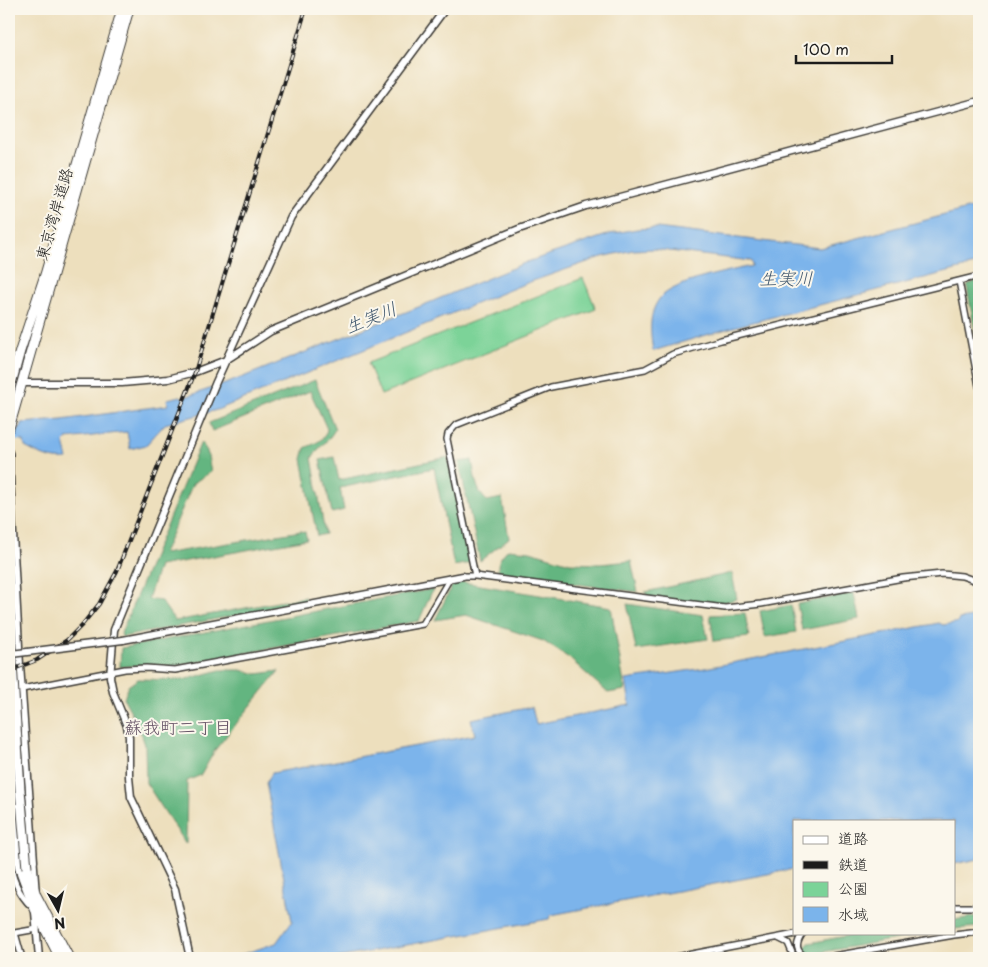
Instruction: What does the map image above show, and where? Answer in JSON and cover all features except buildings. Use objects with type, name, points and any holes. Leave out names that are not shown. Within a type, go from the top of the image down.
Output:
[{"type":"highway","name":"東京湾岸道路","points":[[9,391],[45,275],[122,9]]},
{"type":"highway","name":"東京湾岸道路","points":[[10,424],[129,9]]},
{"type":"highway","points":[[9,615],[10,654],[27,866],[35,909],[60,958]]},
{"type":"highway","points":[[9,740],[16,844],[27,866],[36,895],[69,958]]},
{"type":"street","points":[[190,958],[175,889],[131,797],[129,737],[127,726],[113,692],[110,673],[114,630],[200,418],[291,216],[445,9]]},
{"type":"street","points":[[21,383],[122,383],[168,378],[195,372],[226,360],[272,331],[520,229],[567,213],[727,168],[979,101]]},
{"type":"street","points":[[476,576],[448,439],[448,434],[456,425],[551,386],[645,369],[673,354],[721,340],[979,276]]},
{"type":"street","points":[[959,281],[979,386]]},
{"type":"street","points":[[9,451],[22,688],[27,866]]},
{"type":"street","points":[[10,654],[122,640],[462,576],[476,576],[725,608],[779,601],[904,578],[942,574],[962,576],[979,582]]},
{"type":"street","points":[[22,688],[126,669],[175,670],[423,624],[450,578]]},
{"type":"street","points":[[9,856],[13,876],[20,891],[27,902],[35,909]]},
{"type":"street","points":[[36,895],[35,909],[39,958]]},
{"type":"street","points":[[956,907],[979,907]]},
{"type":"street","points":[[22,958],[12,933],[37,929]]},
{"type":"street","points":[[822,958],[979,932]]},
{"type":"street","points":[[671,958],[797,934]]},
{"type":"street","points":[[801,934],[796,943],[797,948],[803,956],[808,958]]},
{"type":"street","points":[[777,938],[788,943],[793,955],[792,958]]},
{"type":"green space","points":[[583,278],[596,309],[381,395],[368,363]]},
{"type":"green space","points":[[979,280],[979,354],[967,287],[969,284]]},
{"type":"green space","points":[[315,380],[335,429],[312,458],[325,534],[317,536],[302,459],[305,448],[322,439],[327,429],[310,391],[212,431],[209,423]]},
{"type":"green space","points":[[201,442],[207,451],[211,472],[193,483],[163,554],[301,531],[305,532],[307,539],[159,566],[148,599],[161,601],[175,621],[305,597],[306,602],[122,637],[121,633]]},
{"type":"green space","points":[[334,457],[339,480],[448,457],[470,563],[454,566],[434,468],[340,488],[344,510],[332,513],[320,460]]},
{"type":"green space","points":[[472,460],[476,482],[483,497],[487,501],[502,498],[509,538],[480,561],[459,462]]},
{"type":"green space","points":[[508,549],[530,551],[570,563],[600,564],[631,561],[638,592],[499,574],[499,560]]},
{"type":"green space","points":[[732,573],[737,599],[718,604],[647,597],[645,592]]},
{"type":"green space","points":[[462,582],[611,607],[625,690],[608,693],[569,658],[543,641],[466,615],[435,620],[452,586]]},
{"type":"green space","points":[[433,589],[419,621],[171,667],[150,664],[120,667],[121,648]]},
{"type":"green space","points":[[854,593],[859,619],[802,630],[797,604]]},
{"type":"green space","points":[[627,604],[703,615],[708,639],[636,650]]},
{"type":"green space","points":[[791,605],[796,632],[765,637],[760,611]]},
{"type":"green space","points":[[745,613],[749,637],[714,641],[710,615]]},
{"type":"green space","points":[[220,670],[241,670],[257,674],[279,671],[215,750],[201,775],[187,781],[186,844],[146,783],[145,745],[139,727],[124,699],[128,686],[138,679],[183,680]]},
{"type":"green space","points":[[979,916],[979,927],[956,929],[956,920]]},
{"type":"green space","points":[[857,934],[913,934],[908,937],[811,954],[806,952],[805,947],[809,943]]},
{"type":"water","name":"生実川","points":[[979,206],[979,264],[730,328],[653,351],[652,317],[653,310],[660,298],[667,292],[690,282],[752,266],[751,261],[653,249],[633,250],[602,257],[524,284],[217,410],[165,424],[146,445],[130,449],[127,432],[67,439],[64,442],[68,459],[62,459],[46,457],[36,453],[25,447],[24,441],[22,441],[19,427],[22,427],[21,423],[62,420],[168,405],[167,399],[181,396],[182,398],[228,383],[527,262],[610,234],[637,229],[657,228],[820,248]]},
{"type":"water","points":[[979,616],[979,859],[956,864],[956,820],[793,820],[793,869],[551,915],[549,919],[336,958],[231,958],[276,943],[292,921],[266,783],[272,773],[475,735],[471,719],[532,707],[536,724],[630,705],[626,680],[705,668],[939,623],[943,625],[959,622],[959,619]]},
{"type":"waterway","name":"生実川","points":[[9,436],[34,433]]},
{"type":"railway","points":[[9,671],[37,660],[67,640],[99,604],[117,571],[195,372],[306,9]]},
{"type":"district","name":"蘇我町二丁目","points":[[178,728]]}]
